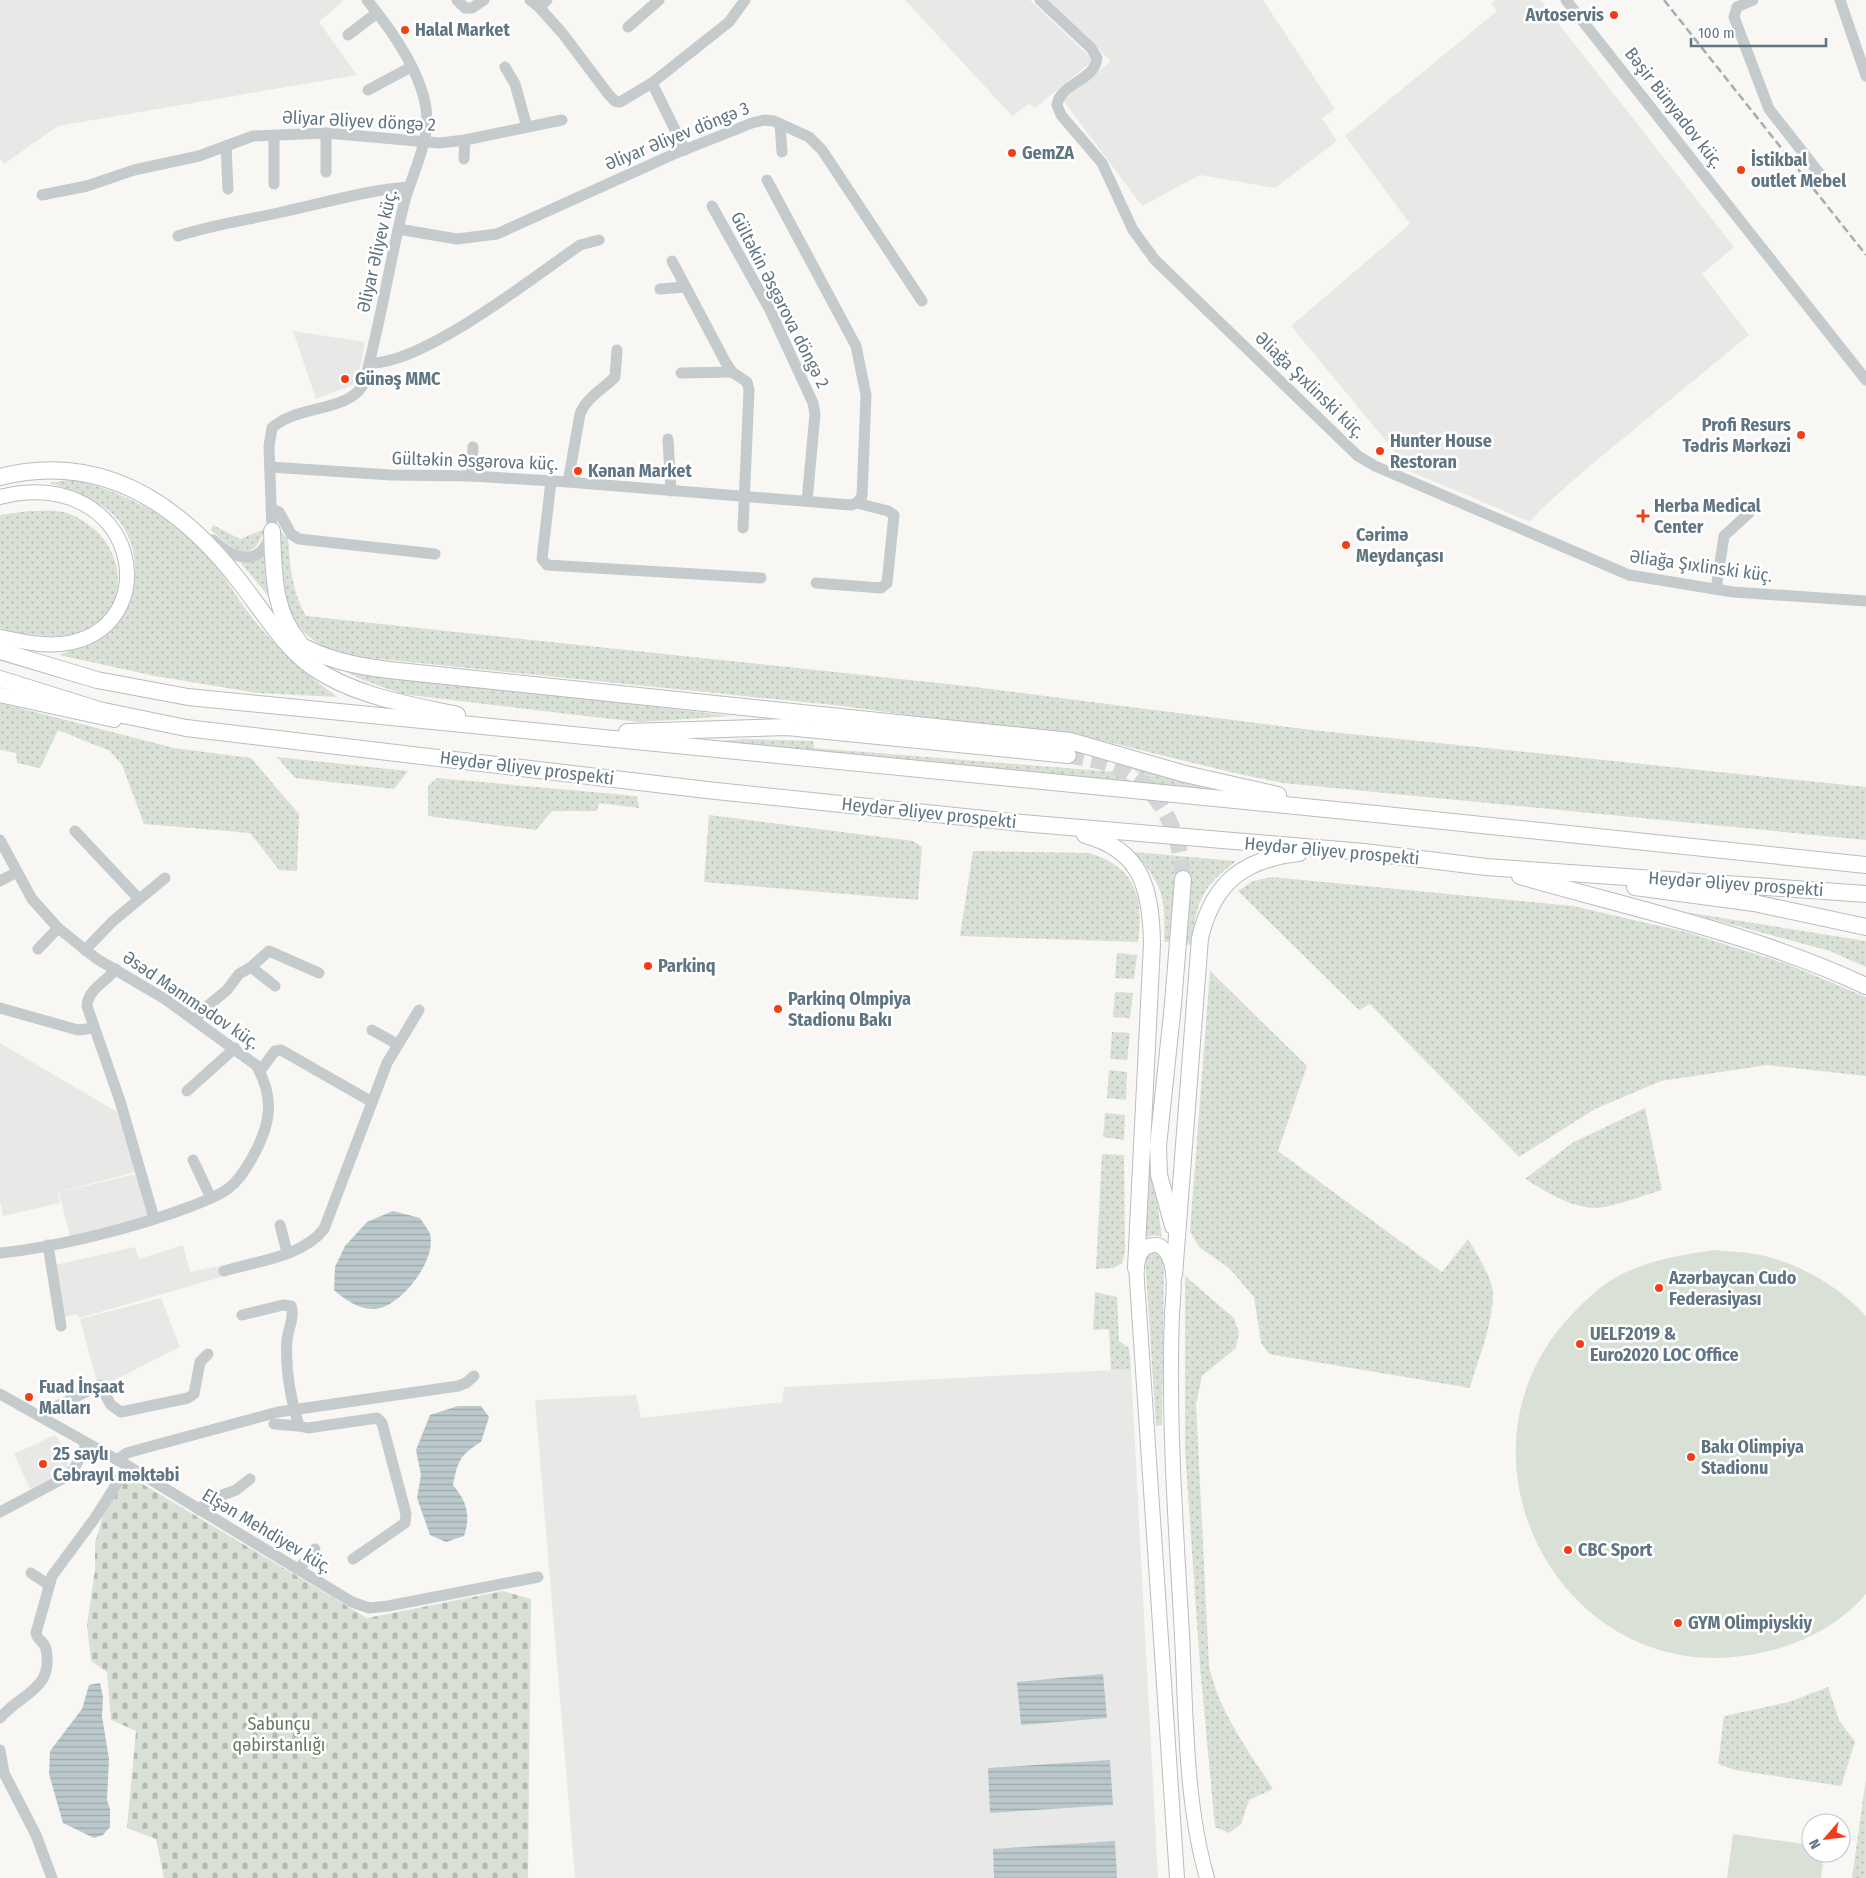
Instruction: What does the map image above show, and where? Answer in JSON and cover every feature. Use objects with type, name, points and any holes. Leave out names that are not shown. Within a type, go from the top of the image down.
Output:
[{"type":"highway","points":[[0,477],[51,470],[89,474],[126,485],[166,507],[204,540],[233,573],[272,624],[309,664],[328,677],[357,691],[531,731],[617,732],[786,727],[1068,755]]},
{"type":"highway","points":[[272,531],[278,605],[289,629],[306,649]]},
{"type":"highway","points":[[272,624],[306,649],[332,660],[389,670],[1070,741],[1234,786],[1376,814]]},
{"type":"highway","name":"Heydər Əliyev prospekti","points":[[0,651],[97,680],[188,697],[1376,814],[1866,865]]},
{"type":"highway","name":"Heydər Əliyev prospekti","points":[[0,679],[98,710],[186,728],[707,790],[1022,823],[1364,852],[1486,867],[1866,894]]},
{"type":"highway","points":[[1022,823],[1085,835],[1112,845],[1123,852],[1136,868],[1148,894],[1151,910],[1152,944],[1136,1268]]},
{"type":"highway","points":[[1174,1275],[1175,1236],[1200,938],[1205,916],[1215,896],[1235,874],[1270,858],[1302,853],[1364,852]]},
{"type":"highway","points":[[1486,867],[1866,918]]},
{"type":"highway","points":[[1486,867],[1716,930],[1776,950],[1866,986]]},
{"type":"highway","points":[[1175,1236],[1162,1187],[1158,1163],[1180,937],[1183,879]]},
{"type":"highway","points":[[1754,903],[1866,927]]},
{"type":"main road","points":[[0,498],[27,493],[45,493],[70,498],[88,506],[102,516],[113,529],[122,545],[127,561],[126,589],[121,601],[113,615],[94,633],[72,642],[59,644],[40,644],[0,637]]},
{"type":"main road","points":[[0,695],[96,718],[186,728]]},
{"type":"main road","points":[[1177,1878],[1136,1268],[1144,1248],[1158,1245],[1168,1253],[1174,1275],[1171,1350],[1172,1433],[1185,1699],[1191,1777],[1200,1852],[1207,1878]]},
{"type":"street","points":[[458,0],[466,8],[472,8],[484,0]]},
{"type":"street","points":[[628,27],[659,0]]},
{"type":"street","points":[[539,2],[591,74],[615,101],[626,100],[652,83],[729,22],[746,0]]},
{"type":"street","name":"Əliağa Şıxlinski küç.","points":[[1040,0],[1091,48],[1097,58],[1094,69],[1063,93],[1057,106],[1061,114],[1086,141],[1102,163],[1138,238],[1155,260],[1349,449],[1375,466],[1620,573],[1716,590],[1866,601]]},
{"type":"street","name":"Bəşir Bünyadov küç.","points":[[1566,0],[1866,380]]},
{"type":"street","points":[[1753,0],[1737,7],[1734,17],[1764,99],[1823,178]]},
{"type":"street","points":[[1840,0],[1866,76]]},
{"type":"street","name":"Əliyar Əliyev küç.","points":[[272,531],[269,437],[276,424],[291,416],[357,394],[364,383],[398,229],[409,187],[425,141],[427,116],[424,99],[411,67],[371,1]]},
{"type":"street","points":[[348,35],[377,13]]},
{"type":"street","points":[[368,90],[411,67]]},
{"type":"street","points":[[505,67],[515,84],[527,127]]},
{"type":"street","points":[[652,83],[685,150]]},
{"type":"street","name":"Əliyar Əliyev döngə 2","points":[[42,195],[87,186],[134,170],[190,159],[246,137],[326,134],[440,143],[465,140],[562,120]]},
{"type":"street","name":"Əliyar Əliyev döngə 3","points":[[398,229],[457,238],[498,234],[685,150],[764,120],[780,124],[809,137],[822,150],[922,301]]},
{"type":"street","points":[[780,124],[782,152]]},
{"type":"street","points":[[326,134],[326,172]]},
{"type":"street","points":[[274,135],[274,184]]},
{"type":"street","points":[[464,159],[465,140]]},
{"type":"street","points":[[226,146],[228,189]]},
{"type":"street","points":[[767,180],[856,346],[864,383],[866,415],[862,496],[857,504]]},
{"type":"street","points":[[178,236],[214,225],[263,217],[360,193],[409,187]]},
{"type":"street","name":"Gültəkin Əsgərova döngə 2","points":[[712,206],[770,310],[813,403],[815,414],[807,501]]},
{"type":"street","points":[[370,362],[394,360],[449,334],[580,245],[599,240]]},
{"type":"street","points":[[672,261],[732,372]]},
{"type":"street","points":[[660,289],[686,287]]},
{"type":"street","points":[[568,482],[583,406],[615,377],[617,350]]},
{"type":"street","points":[[681,373],[732,372],[743,377],[749,390],[746,497],[743,528]]},
{"type":"street","points":[[668,439],[671,491]]},
{"type":"street","points":[[472,476],[473,447]]},
{"type":"street","name":"Gültəkin Əsgərova küç.","points":[[270,466],[391,475],[472,476],[568,482],[857,504],[888,511],[894,515],[887,582],[881,588],[816,583]]},
{"type":"street","points":[[551,481],[542,559],[548,565],[761,578]]},
{"type":"street","points":[[126,485],[148,492],[170,504],[236,557],[249,557],[261,551],[267,544],[272,531]]},
{"type":"street","points":[[272,509],[279,512],[291,534],[299,539],[435,554]]},
{"type":"street","points":[[1716,590],[1724,536],[1749,512]]},
{"type":"street","points":[[75,831],[139,899]]},
{"type":"street","name":"Əsəd Məmmədov küç.","points":[[0,840],[38,908],[58,928],[85,950],[195,1020],[256,1065],[260,1071],[269,1100],[266,1131],[248,1165],[236,1182],[228,1189],[211,1198],[154,1218],[48,1245],[0,1253]]},
{"type":"street","points":[[0,881],[17,872]]},
{"type":"street","points":[[85,950],[114,920],[165,878]]},
{"type":"street","points":[[38,949],[58,928]]},
{"type":"street","points":[[195,1020],[204,1009],[227,990],[239,974],[251,968],[269,951],[319,973]]},
{"type":"street","points":[[251,968],[275,986]]},
{"type":"street","points":[[116,969],[87,998],[87,1006],[120,1101],[154,1218]]},
{"type":"street","points":[[0,1008],[78,1030],[94,1028]]},
{"type":"street","points":[[224,1270],[288,1252],[309,1244],[317,1237],[328,1221],[372,1102],[397,1044],[419,1010]]},
{"type":"street","points":[[372,1030],[397,1044]]},
{"type":"street","points":[[187,1091],[235,1048]]},
{"type":"street","points":[[260,1071],[274,1051],[282,1050],[372,1102]]},
{"type":"street","points":[[193,1160],[211,1198]]},
{"type":"street","points":[[280,1225],[288,1252]]},
{"type":"street","points":[[48,1245],[61,1326]]},
{"type":"street","points":[[242,1314],[283,1305],[291,1306],[293,1311],[287,1359],[294,1409],[299,1426]]},
{"type":"street","points":[[42,1417],[51,1409],[100,1385],[112,1405],[121,1412],[188,1398],[194,1394],[200,1362],[208,1354]]},
{"type":"street","points":[[117,1460],[127,1453],[140,1449],[294,1409],[458,1386],[466,1383],[474,1376]]},
{"type":"street","name":"Elşən Mehdiyev küç.","points":[[0,1394],[128,1466],[352,1602],[375,1608],[538,1577]]},
{"type":"street","points":[[274,1424],[308,1428],[377,1418],[382,1424],[406,1514],[405,1523],[353,1559]]},
{"type":"street","points":[[0,1512],[66,1477],[74,1469],[87,1443]]},
{"type":"street","points":[[0,1718],[6,1711],[34,1690],[44,1677],[46,1649],[36,1633],[48,1585],[58,1566],[81,1537],[128,1466]]},
{"type":"street","points":[[199,1510],[209,1500],[236,1490],[250,1479]]},
{"type":"street","points":[[298,1570],[315,1549]]},
{"type":"street","points":[[31,1573],[48,1585]]},
{"type":"street","points":[[0,1750],[4,1773],[36,1835],[52,1878]]},
{"type":"shaded area","points":[[0,0],[344,0],[319,22],[357,75],[58,126],[4,164],[0,159]]},
{"type":"shaded area","points":[[905,0],[1030,0],[1091,58],[1090,63],[1035,108],[1029,104],[1012,116]]},
{"type":"shaded area","points":[[1048,0],[1263,0],[1335,109],[1322,118],[1337,141],[1275,188],[1200,175],[1142,206],[1063,100],[1111,61]]},
{"type":"shaded area","points":[[1495,0],[1540,0],[1734,247],[1702,274],[1749,335],[1586,469],[1539,511],[1530,522],[1398,466],[1400,458],[1291,326],[1410,224],[1345,136],[1497,11],[1491,3]]},
{"type":"shaded area","points":[[293,331],[365,342],[357,383],[316,399]]},
{"type":"shaded area","points":[[0,1043],[117,1112],[136,1172],[58,1192],[60,1203],[3,1216],[0,1201]]},
{"type":"shaded area","points":[[136,1174],[149,1216],[70,1237],[59,1192]]},
{"type":"shaded area","points":[[393,1211],[420,1218],[430,1234],[431,1245],[428,1256],[423,1269],[415,1280],[396,1300],[375,1309],[363,1308],[347,1300],[334,1290],[335,1267],[345,1246],[367,1222]]},
{"type":"shaded area","points":[[183,1245],[190,1272],[223,1265],[225,1276],[79,1318],[77,1314],[64,1317],[55,1265],[135,1247],[139,1259]]},
{"type":"shaded area","points":[[161,1298],[180,1347],[105,1385],[102,1380],[97,1382],[80,1319]]},
{"type":"shaded area","points":[[1131,1369],[1158,1878],[575,1878],[535,1400],[636,1395],[641,1418],[782,1402],[784,1387]]},
{"type":"shaded area","points":[[458,1406],[481,1406],[489,1417],[481,1442],[468,1451],[461,1459],[453,1485],[462,1497],[466,1509],[467,1522],[464,1536],[446,1542],[430,1535],[417,1498],[421,1475],[416,1450],[430,1415]]},
{"type":"shaded area","name":"25 saylı Cəbrayıl məktəbi","points":[[55,1435],[70,1456],[66,1472],[30,1489],[14,1454]]},
{"type":"shaded area","points":[[1103,1674],[1107,1718],[1021,1725],[1017,1682]]},
{"type":"shaded area","points":[[100,1683],[103,1697],[102,1716],[109,1759],[107,1800],[110,1809],[110,1827],[103,1835],[94,1838],[63,1823],[49,1774],[50,1751],[82,1709],[89,1685]]},
{"type":"shaded area","points":[[1110,1760],[1113,1805],[990,1813],[988,1768]]},
{"type":"shaded area","points":[[1115,1841],[1117,1878],[994,1878],[993,1849]]},
{"type":"green space","points":[[74,479],[125,497],[156,513],[186,534],[213,560],[245,608],[276,645],[299,667],[337,697],[257,693],[155,676],[59,655],[103,635],[120,619],[128,604],[133,588],[135,570],[129,537],[120,522],[108,510],[94,501],[49,483]]},
{"type":"green space","points":[[29,511],[59,511],[75,516],[93,528],[111,550],[118,578],[117,592],[112,605],[104,617],[92,626],[72,634],[52,636],[18,633],[0,628],[0,515]]},
{"type":"green space","points":[[213,525],[240,539],[265,529],[260,541],[254,548],[248,551],[241,551],[234,548],[211,530]]},
{"type":"green space","points":[[277,528],[288,539],[295,588],[306,616],[966,686],[1312,730],[1866,787],[1866,840],[1283,783],[1071,733],[930,718],[843,706],[340,655],[319,644],[304,632],[294,619],[287,604],[283,588]]},
{"type":"green space","points":[[268,552],[273,602],[241,563],[256,561]]},
{"type":"green space","points":[[340,669],[732,716],[640,722],[402,694],[363,680]]},
{"type":"green space","points":[[0,703],[174,748],[251,758],[299,814],[297,871],[279,870],[250,833],[144,824],[122,765],[110,751],[58,730],[40,768],[17,763],[16,753],[0,750]]},
{"type":"green space","points":[[743,739],[813,741],[814,748],[1115,772],[1134,783],[686,744]]},
{"type":"green space","points":[[277,757],[408,771],[394,789],[295,778]]},
{"type":"green space","points":[[1128,765],[1217,792],[1153,785]]},
{"type":"green space","points":[[437,778],[637,796],[639,808],[599,803],[597,811],[552,811],[536,830],[428,816],[428,786]]},
{"type":"green space","points":[[709,815],[913,841],[922,847],[918,900],[704,882]]},
{"type":"green space","points":[[973,851],[1089,853],[1105,859],[1127,876],[1138,898],[1140,926],[1138,942],[960,936]]},
{"type":"green space","points":[[1134,852],[1236,861],[1215,879],[1202,897],[1198,907],[1192,945],[1185,944],[1189,910],[1189,871],[1174,875],[1173,942],[1164,942],[1164,914],[1161,893],[1157,883]]},
{"type":"green space","points":[[1272,877],[1573,906],[1686,932],[1787,964],[1866,997],[1866,1076],[1767,1065],[1661,1081],[1595,1109],[1519,1157],[1370,1004],[1359,1010],[1238,891],[1253,881]]},
{"type":"green space","points":[[1685,912],[1866,941],[1866,967],[1830,951]]},
{"type":"green space","points":[[1117,953],[1137,955],[1134,979],[1115,978]]},
{"type":"green space","points":[[1210,971],[1307,1066],[1278,1151],[1442,1272],[1468,1239],[1487,1273],[1493,1294],[1491,1318],[1470,1388],[1269,1354],[1261,1343],[1254,1297],[1229,1268],[1199,1247],[1190,1231]]},
{"type":"green space","points":[[1115,992],[1133,993],[1130,1018],[1113,1017]]},
{"type":"green space","points":[[1112,1032],[1130,1033],[1127,1060],[1110,1059]]},
{"type":"green space","points":[[1109,1070],[1127,1072],[1126,1100],[1107,1098]]},
{"type":"green space","points":[[1645,1108],[1662,1190],[1605,1207],[1594,1208],[1584,1207],[1563,1200],[1525,1179],[1572,1143]]},
{"type":"green space","points":[[1105,1113],[1125,1115],[1124,1140],[1103,1137]]},
{"type":"green space","points":[[1102,1154],[1124,1155],[1125,1252],[1122,1263],[1114,1268],[1096,1269]]},
{"type":"green space","points":[[1146,1159],[1151,1159],[1162,1237],[1153,1235],[1143,1238]]},
{"type":"green space","points":[[1158,1250],[1164,1259],[1162,1425],[1156,1426],[1145,1257],[1148,1252]]},
{"type":"green space","name":"Bakı Olimpiya Stadionu","points":[[1715,1250],[1759,1255],[1779,1260],[1807,1272],[1832,1287],[1866,1316],[1866,1594],[1854,1607],[1826,1628],[1777,1649],[1743,1656],[1678,1655],[1622,1634],[1575,1598],[1541,1551],[1521,1496],[1516,1437],[1530,1378],[1564,1323],[1584,1302],[1606,1284],[1634,1269],[1668,1258]]},
{"type":"green space","points":[[1185,1276],[1234,1318],[1239,1332],[1236,1348],[1202,1376],[1196,1404],[1209,1666],[1227,1715],[1273,1789],[1249,1800],[1241,1824],[1229,1833],[1215,1827],[1200,1666],[1185,1451]]},
{"type":"green space","points":[[1095,1292],[1117,1297],[1119,1341],[1129,1348],[1131,1369],[1111,1370],[1109,1329],[1093,1330]]},
{"type":"green space","name":"Sabunçu qəbirstanlığı","points":[[129,1476],[367,1618],[503,1591],[531,1599],[528,1878],[164,1878],[156,1839],[127,1828],[136,1731],[111,1720],[107,1672],[91,1661],[87,1625],[95,1570],[95,1543],[104,1512]]},
{"type":"green space","points":[[1828,1687],[1839,1720],[1855,1742],[1841,1786],[1735,1770],[1718,1764],[1724,1716],[1789,1702]]},
{"type":"green space","points":[[1866,1778],[1866,1878],[1852,1878]]},
{"type":"green space","points":[[1733,1834],[1801,1844],[1801,1863],[1823,1863],[1821,1878],[1727,1878]]},
{"type":"tunnel","points":[[1068,755],[1115,766],[1135,778],[1148,789],[1167,815],[1173,830],[1178,846],[1183,879]]},
{"type":"railway","points":[[1664,0],[1866,255]]},
{"type":"place","name":"Avtoservis","points":[[1614,15]]},
{"type":"place","name":"Halal Market","points":[[405,30]]},
{"type":"place","name":"GemZA","points":[[1012,153]]},
{"type":"place","name":"İstikbal outlet Mebel","points":[[1741,170]]},
{"type":"place","name":"Günəş MMC","points":[[345,379]]},
{"type":"place","name":"Profi Resurs Tədris Mərkəzi","points":[[1801,435]]},
{"type":"place","name":"Hunter House Restoran","points":[[1380,451]]},
{"type":"place","name":"Kənan Market","points":[[578,471]]},
{"type":"place","name":"Herba Medical Center","points":[[1643,516]]},
{"type":"place","name":"Cərimə Meydançası","points":[[1346,545]]},
{"type":"place","name":"Parkinq","points":[[648,966]]},
{"type":"place","name":"Parkinq Olmpiya Stadionu Bakı","points":[[778,1009]]},
{"type":"place","name":"Azərbaycan Cudo Federasiyası","points":[[1659,1288]]},
{"type":"place","name":"UELF2019 & Euro2020 LOC Office","points":[[1580,1344]]},
{"type":"place","name":"Fuad İnşaat Malları","points":[[29,1397]]},
{"type":"place","name":"Bakı Olimpiya Stadionu","points":[[1691,1457]]},
{"type":"place","name":"25 saylı Cəbrayıl məktəbi","points":[[43,1464]]},
{"type":"place","name":"CBC Sport","points":[[1568,1550]]},
{"type":"place","name":"GYM Olimpiyskiy","points":[[1678,1623]]}]
